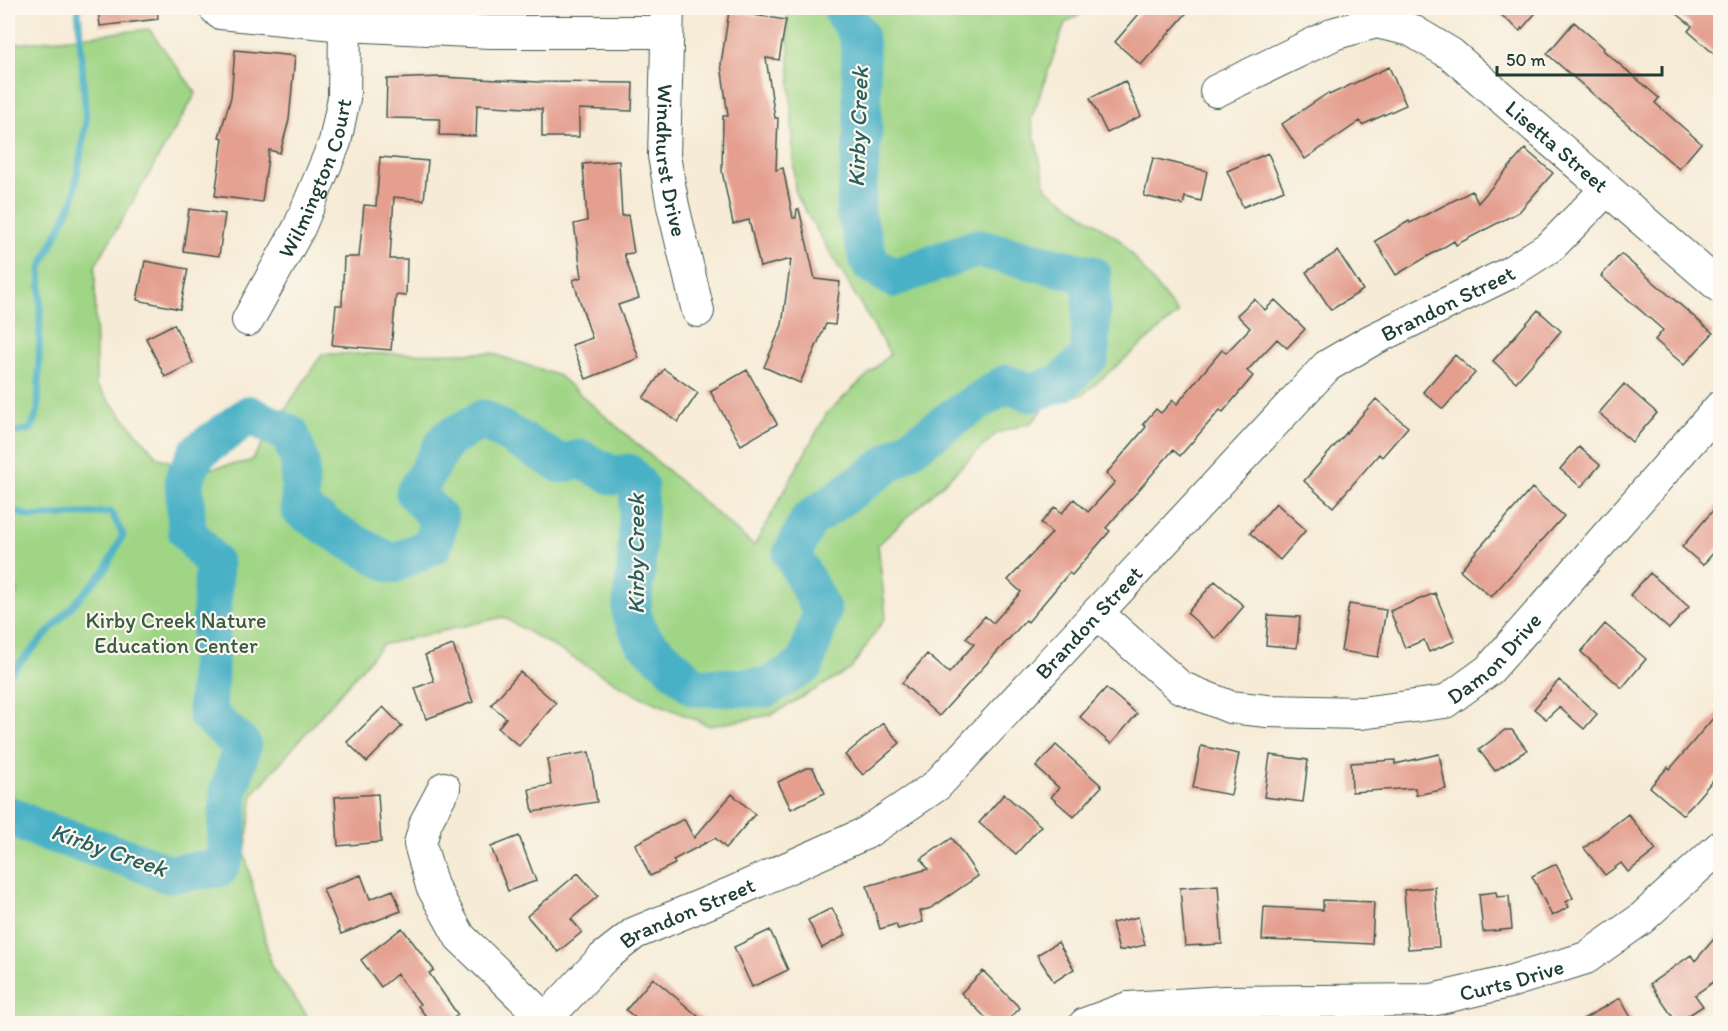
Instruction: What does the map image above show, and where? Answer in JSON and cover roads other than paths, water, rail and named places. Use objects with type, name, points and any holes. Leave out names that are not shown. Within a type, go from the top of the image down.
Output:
[{"type":"street","points":[[217,10],[345,25],[490,32],[667,20]]},
{"type":"street","name":"Windhurst Drive","points":[[667,20],[664,156],[673,206],[698,311]]},
{"type":"street","name":"Lisetta Street","points":[[1216,91],[1336,33],[1376,22],[1411,30],[1450,54],[1720,287]]},
{"type":"street","name":"Wilmington Court","points":[[248,320],[299,228],[335,142],[344,98],[345,25]]},
{"type":"street","name":"Brandon Street","points":[[548,1021],[603,958],[635,933],[729,894],[866,832],[936,786],[1327,366],[1370,341],[1509,273],[1551,246],[1607,189]]},
{"type":"street","name":"Damon Drive","points":[[1097,613],[1180,687],[1230,707],[1267,711],[1360,713],[1445,702],[1488,670],[1720,407]]},
{"type":"street","points":[[444,788],[426,822],[420,844],[432,886],[460,937],[548,1021]]},
{"type":"street","name":"Curts Drive","points":[[1085,1023],[1128,1008],[1224,1002],[1433,1012],[1509,982],[1586,958],[1641,919],[1712,857],[1720,847]]},
{"type":"waterway","points":[[8,434],[31,429],[38,410],[41,267],[73,200],[86,122],[78,8]]},
{"type":"waterway","name":"Kirby Creek","points":[[8,815],[41,830],[137,861],[168,874],[219,868],[226,853],[229,791],[242,745],[207,714],[214,564],[187,531],[184,479],[198,452],[249,415],[290,434],[300,462],[300,509],[343,537],[393,564],[433,545],[439,519],[415,493],[447,439],[483,419],[561,464],[580,459],[614,476],[628,473],[639,486],[636,570],[631,613],[642,639],[695,687],[766,688],[805,665],[822,611],[792,554],[809,520],[957,415],[1006,384],[1031,393],[1061,383],[1090,356],[1092,275],[977,248],[893,278],[870,263],[855,212],[863,132],[860,45],[858,33],[844,14],[846,8]]},
{"type":"waterway","points":[[8,508],[30,517],[111,512],[123,535],[105,570],[8,676]]},
{"type":"park label","name":"Kirby Creek Nature Education Center","points":[[176,632]]}]
